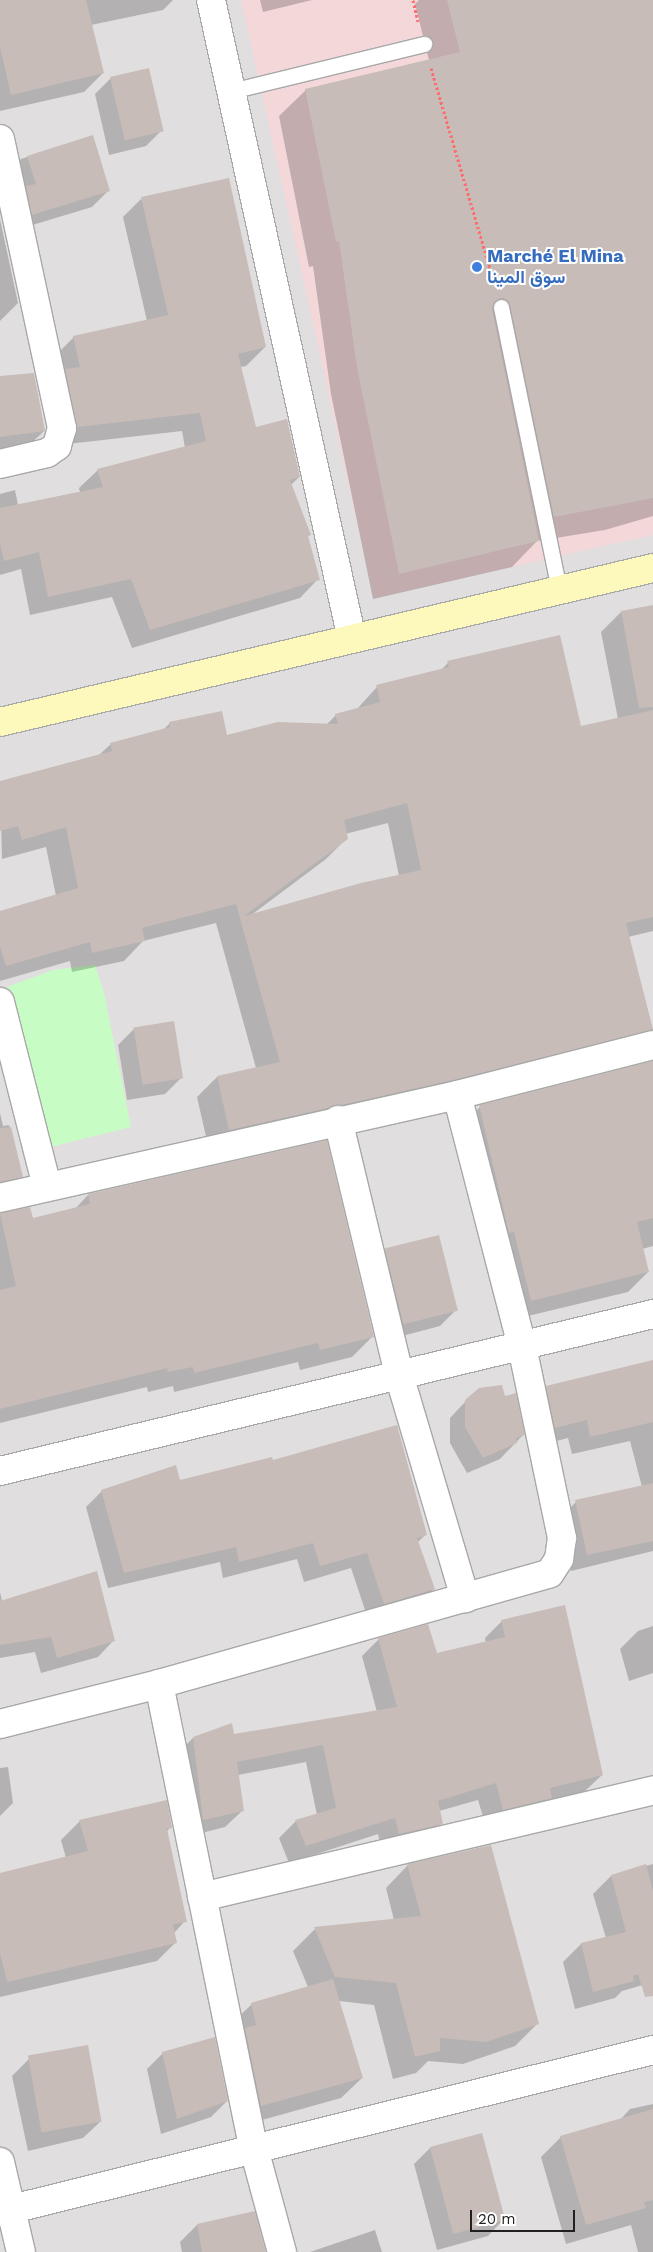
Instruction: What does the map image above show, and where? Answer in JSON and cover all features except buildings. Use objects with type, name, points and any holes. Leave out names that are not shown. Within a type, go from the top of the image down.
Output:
[{"type":"street","points":[[211,0],[352,639]]},
{"type":"street","points":[[0,139],[62,428],[62,439],[47,453],[0,464]]},
{"type":"street","points":[[0,722],[653,568]]},
{"type":"street","points":[[0,1002],[47,1186]]},
{"type":"street","points":[[0,1198],[338,1120],[457,1095],[653,1044]]},
{"type":"street","points":[[0,1724],[159,1684],[534,1579],[550,1572],[559,1559],[562,1538],[522,1346],[457,1095]]},
{"type":"street","points":[[338,1120],[399,1375],[465,1598]]},
{"type":"street","points":[[0,1471],[653,1314]]},
{"type":"street","points":[[159,1684],[254,2149],[282,2252]]},
{"type":"street","points":[[202,1897],[653,1790]]},
{"type":"street","points":[[5,2210],[653,2050]]},
{"type":"street","points":[[0,2162],[5,2210],[21,2252]]},
{"type":"lane","points":[[231,91],[424,44]]},
{"type":"lane","points":[[501,307],[559,590]]},
{"type":"path","points":[[413,0],[424,44],[501,307]]},
{"type":"shaded area","points":[[0,0],[653,0],[653,2252],[0,2252]]},
{"type":"shaded area","name":"Marché El Mina سوق المينا","points":[[241,0],[653,0],[653,535],[374,598]]},
{"type":"green space","points":[[95,965],[104,993],[131,1127],[50,1147],[7,987],[53,970]]},
{"type":"place","name":"Marché El Mina سوق المينا","points":[[477,267]]}]
